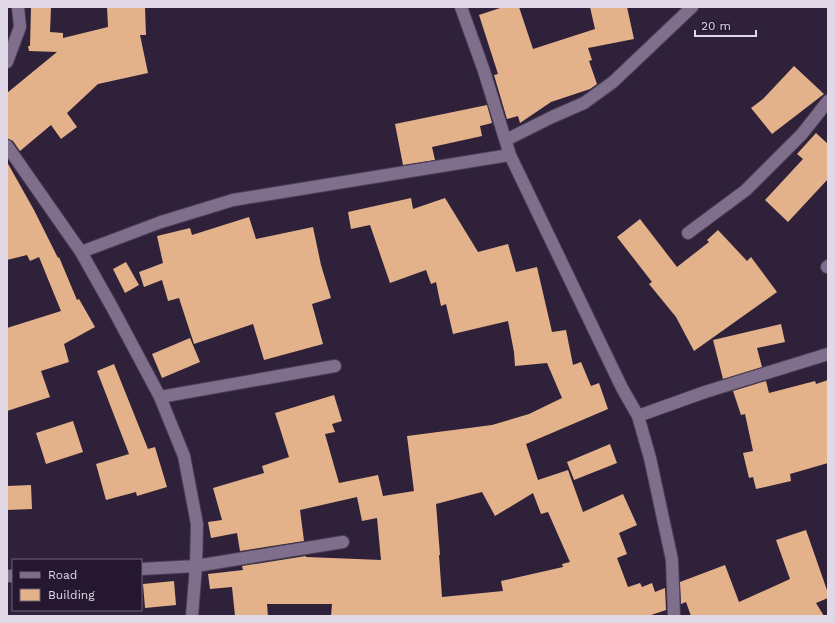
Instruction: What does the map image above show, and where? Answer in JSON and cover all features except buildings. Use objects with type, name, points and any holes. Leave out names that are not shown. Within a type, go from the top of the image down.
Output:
[{"type":"street","points":[[7,62],[20,27],[18,7]]},
{"type":"street","points":[[461,7],[484,71],[510,154],[622,388],[638,416],[650,458],[672,560],[674,616]]},
{"type":"street","points":[[506,140],[584,103],[613,82],[692,7]]},
{"type":"street","points":[[688,233],[746,190],[802,134],[828,101]]},
{"type":"street","points":[[7,146],[81,252],[160,397],[184,456],[197,524],[196,566],[192,616]]},
{"type":"street","points":[[81,252],[161,222],[233,200],[510,154]]},
{"type":"street","points":[[638,416],[705,392],[828,354]]},
{"type":"street","points":[[160,397],[335,366]]},
{"type":"street","points":[[142,569],[196,566],[343,542]]}]
